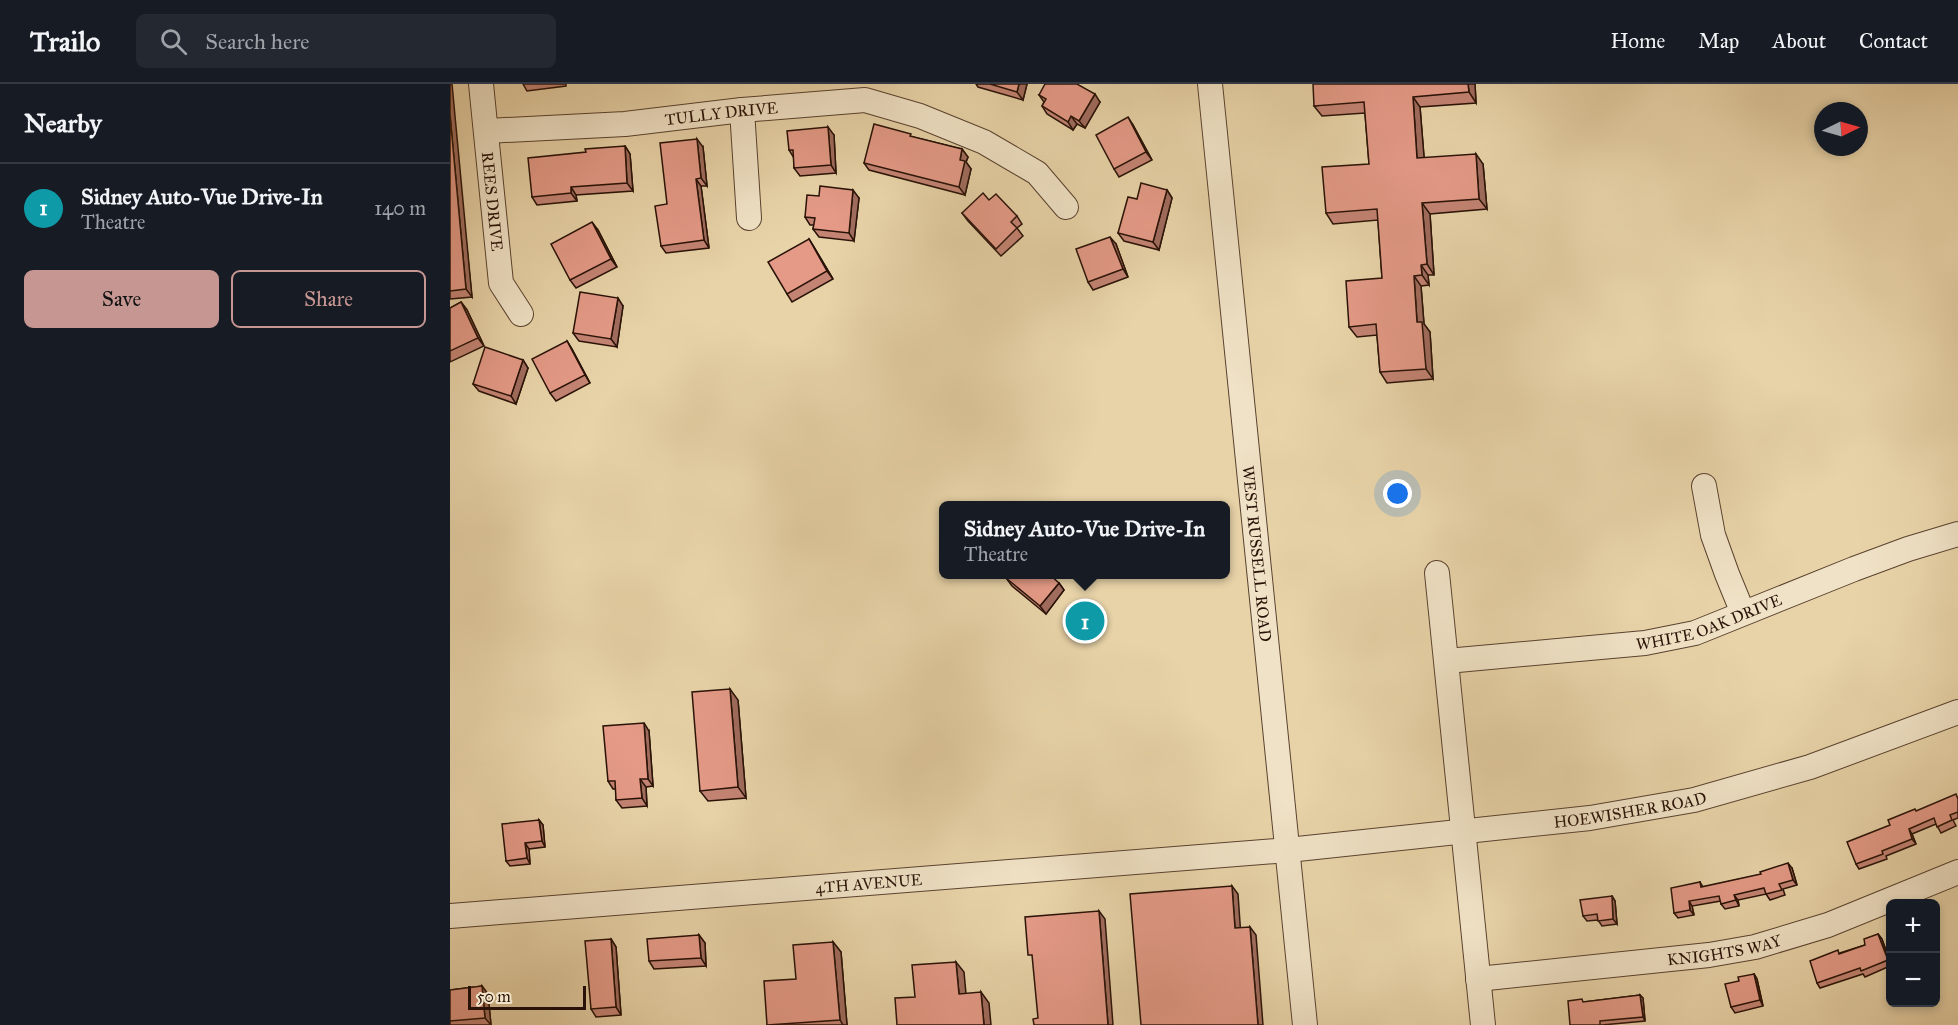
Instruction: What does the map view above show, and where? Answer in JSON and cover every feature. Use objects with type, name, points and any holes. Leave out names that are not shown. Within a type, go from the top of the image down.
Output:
[{"type":"street","name":"REES DRIVE","points":[[481,84],[501,283],[520,314]]},
{"type":"street","name":"WEST RUSSELL ROAD","points":[[1210,84],[1305,1025]]},
{"type":"street","name":"TULLY DRIVE","points":[[486,131],[625,124],[866,92],[984,142],[1037,172],[1066,207]]},
{"type":"street","points":[[742,110],[749,218]]},
{"type":"street","points":[[1704,486],[1713,535],[1726,574],[1743,613]]},
{"type":"street","name":"WHITE OAK DRIVE","points":[[1447,661],[1645,643],[1695,633],[1854,569],[1958,534]]},
{"type":"street","points":[[1437,573],[1483,1025]]},
{"type":"street","name":"HOEWISHER ROAD","points":[[1288,850],[1590,818],[1694,800],[1810,767],[1958,712]]},
{"type":"street","name":"4TH AVENUE","points":[[450,916],[1288,850]]},
{"type":"street","name":"KNIGHTS WAY","points":[[1479,980],[1709,956],[1755,947],[1828,925],[1958,872]]},
{"type":"building","points":[[990,84],[1019,84],[1017,92]]},
{"type":"building","points":[[1045,84],[1077,84],[1095,94],[1079,121],[1071,116],[1068,122],[1042,106],[1046,99],[1039,95]]},
{"type":"building","points":[[1313,84],[1468,84],[1469,92],[1413,97],[1417,158],[1476,154],[1479,199],[1422,203],[1427,264],[1421,265],[1422,275],[1414,276],[1417,322],[1422,322],[1426,369],[1380,372],[1376,324],[1349,327],[1346,281],[1382,278],[1377,209],[1326,213],[1322,167],[1369,164],[1364,102],[1314,106]]},
{"type":"building","points":[[450,115],[466,289],[450,291]]},
{"type":"building","points":[[1128,117],[1146,152],[1114,169],[1096,135]]},
{"type":"building","points":[[874,124],[962,149],[960,160],[965,161],[959,187],[864,163]]},
{"type":"building","points":[[828,127],[831,165],[794,168],[793,150],[789,150],[787,131]]},
{"type":"building","points":[[697,139],[701,178],[696,179],[704,240],[661,246],[655,206],[667,204],[660,143]]},
{"type":"building","points":[[625,146],[627,183],[571,187],[571,193],[532,197],[528,158],[586,152],[585,149]]},
{"type":"building","points":[[1141,183],[1167,190],[1153,242],[1118,233],[1128,197],[1137,199]]},
{"type":"building","points":[[820,186],[853,190],[849,233],[813,229],[815,218],[805,217],[807,195],[819,196]]},
{"type":"building","points":[[983,193],[989,200],[996,194],[1017,216],[1011,222],[1017,228],[996,249],[962,213]]},
{"type":"building","points":[[592,222],[611,259],[570,280],[551,244]]},
{"type":"building","points":[[1110,237],[1123,269],[1088,282],[1076,249]]},
{"type":"building","points":[[809,239],[827,271],[787,294],[768,262]]},
{"type":"building","points":[[580,292],[618,298],[611,339],[573,333]]},
{"type":"building","points":[[461,302],[478,338],[450,351],[450,308]]},
{"type":"building","points":[[567,341],[585,375],[550,393],[532,359]]},
{"type":"building","points":[[485,347],[523,360],[511,396],[473,384]]},
{"type":"building","points":[[1007,579],[1055,579],[1059,583],[1040,606]]},
{"type":"building","points":[[730,689],[738,787],[700,791],[692,692]]},
{"type":"building","points":[[644,723],[648,779],[640,779],[642,798],[616,800],[615,781],[608,781],[603,726]]},
{"type":"building","points":[[1956,794],[1958,812],[1950,815],[1952,820],[1937,827],[1934,818],[1909,829],[1912,839],[1882,851],[1883,854],[1856,864],[1847,842],[1890,825],[1888,820]]},
{"type":"building","points":[[539,820],[542,841],[525,843],[527,858],[506,861],[502,824]]},
{"type":"building","points":[[1788,863],[1793,880],[1779,884],[1782,890],[1766,894],[1764,888],[1734,895],[1736,900],[1721,904],[1719,896],[1689,901],[1690,910],[1674,913],[1671,888],[1700,882],[1701,887],[1761,874],[1760,872]]},
{"type":"building","points":[[1232,886],[1235,928],[1250,927],[1258,1025],[1141,1025],[1130,894]]},
{"type":"building","points":[[1612,896],[1613,919],[1598,921],[1597,914],[1583,916],[1580,900]]},
{"type":"building","points":[[1099,911],[1108,1025],[1034,1025],[1033,1019],[1038,1018],[1032,955],[1028,955],[1025,917]]},
{"type":"building","points":[[1878,934],[1886,961],[1861,971],[1860,968],[1817,983],[1810,961],[1838,950],[1839,954],[1865,945],[1864,939]]},
{"type":"building","points":[[699,935],[701,958],[649,961],[647,939]]},
{"type":"building","points":[[611,939],[616,1007],[591,1009],[585,941]]},
{"type":"building","points":[[833,942],[840,1020],[767,1025],[764,981],[796,979],[793,945]]},
{"type":"building","points":[[956,962],[959,994],[981,992],[984,1025],[897,1025],[895,998],[915,997],[912,965]]},
{"type":"building","points":[[1754,974],[1760,1000],[1731,1007],[1725,984],[1739,981],[1738,977]]},
{"type":"building","points":[[482,986],[485,1018],[450,1021],[450,990]]},
{"type":"building","points":[[1640,995],[1643,1017],[1600,1021],[1600,1025],[1570,1025],[1568,1001],[1582,999],[1583,1002]]},
{"type":"place","name":"Sidney Auto-Vue Drive-In","points":[[1085,621]]}]
